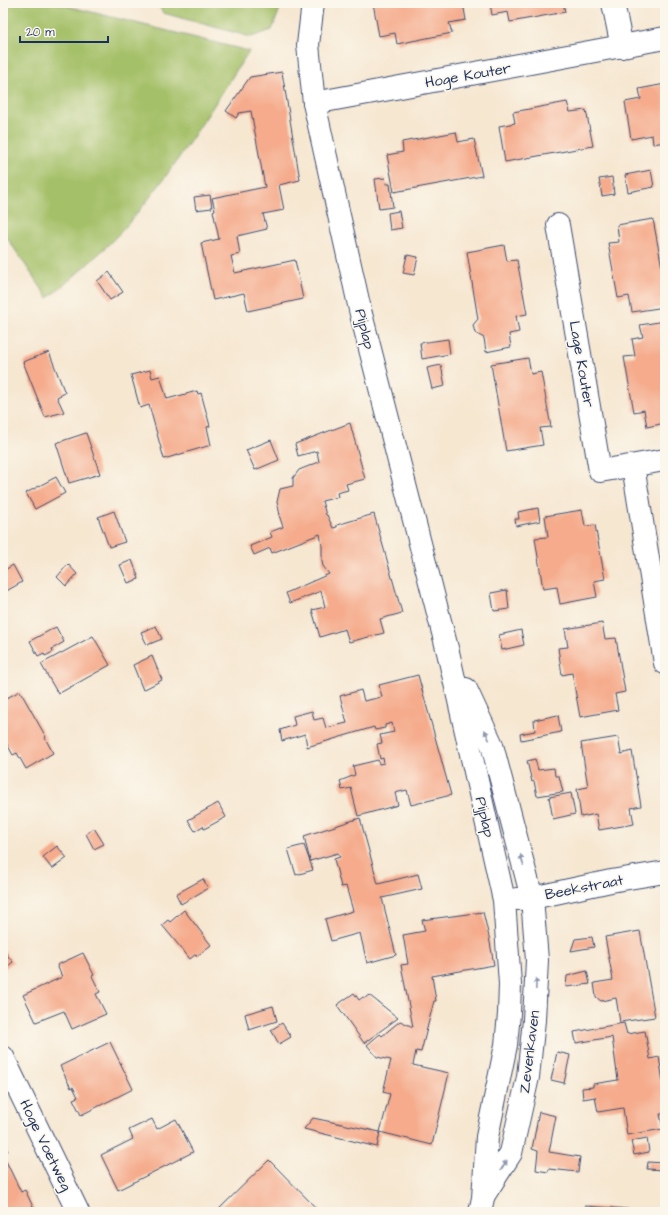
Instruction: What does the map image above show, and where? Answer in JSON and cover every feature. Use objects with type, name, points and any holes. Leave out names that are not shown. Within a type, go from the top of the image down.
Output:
[{"type":"street","name":"Pijplap","points":[[313,3],[308,46],[314,103],[361,314],[448,652],[504,900],[510,984]]},
{"type":"street","points":[[613,3],[622,47]]},
{"type":"street","name":"Hoge Kouter","points":[[314,103],[665,38]]},
{"type":"street","name":"Lage Kouter","points":[[558,225],[600,471],[665,460]]},
{"type":"street","points":[[633,466],[665,663]]},
{"type":"street","name":"Pijplap","points":[[448,652],[492,745],[532,898]]},
{"type":"street","name":"Beekstraat","points":[[504,900],[532,898],[611,881],[664,875]]},
{"type":"street","name":"Zevenkaven","points":[[481,1205],[511,1153],[528,1077],[534,1020],[537,960],[532,898]]},
{"type":"street","name":"Zevenkaven","points":[[481,1205],[487,1137],[506,1045],[510,984]]},
{"type":"street","name":"Hoge Voetweg","points":[[3,1057],[78,1212]]},
{"type":"green space","points":[[3,3],[55,3],[249,51],[180,157],[150,198],[104,249],[48,298],[3,232]]},
{"type":"green space","points":[[157,3],[282,3],[272,30],[251,37],[163,13]]},
{"type":"building","points":[[373,3],[463,3],[466,20],[449,23],[452,33],[397,44],[395,33],[379,36]]},
{"type":"building","points":[[490,3],[563,3],[565,12],[510,22],[508,12],[492,15]]},
{"type":"building","points":[[282,72],[300,180],[279,185],[284,210],[263,214],[267,229],[237,236],[240,254],[231,256],[235,273],[295,260],[303,299],[248,311],[244,293],[213,300],[201,243],[219,239],[213,211],[215,210],[212,198],[265,187],[251,111],[239,113],[236,118],[226,111],[250,77]]},
{"type":"building","points":[[665,84],[665,142],[653,144],[652,135],[631,139],[625,102],[641,99],[639,89]]},
{"type":"building","points":[[567,102],[570,112],[586,110],[593,146],[505,162],[499,126],[515,123],[513,112]]},
{"type":"building","points":[[456,132],[458,142],[474,139],[482,176],[394,192],[387,155],[403,152],[402,142]]},
{"type":"building","points":[[651,170],[654,187],[628,192],[625,175]]},
{"type":"building","points":[[612,177],[614,194],[602,196],[599,179]]},
{"type":"building","points":[[385,178],[386,184],[390,184],[393,207],[379,209],[375,179]]},
{"type":"building","points":[[210,195],[212,208],[196,210],[194,197]]},
{"type":"building","points":[[399,211],[402,228],[390,230],[388,213]]},
{"type":"building","points":[[653,219],[665,284],[665,307],[632,312],[629,296],[618,298],[608,243],[619,242],[617,225]]},
{"type":"building","points":[[504,245],[507,261],[517,260],[527,314],[516,316],[519,332],[509,334],[511,347],[486,352],[484,338],[475,333],[473,325],[478,319],[467,252]]},
{"type":"building","points":[[407,255],[418,257],[414,275],[403,273]]},
{"type":"building","points":[[109,272],[123,292],[110,300],[97,281]]},
{"type":"building","points":[[665,321],[665,423],[647,427],[644,410],[634,412],[624,357],[635,356],[632,339],[643,337],[640,325]]},
{"type":"building","points":[[448,339],[450,354],[422,359],[420,343]]},
{"type":"building","points":[[49,352],[65,393],[57,397],[64,412],[45,417],[23,362]]},
{"type":"building","points":[[528,358],[531,374],[541,372],[551,427],[540,428],[543,445],[506,451],[491,364]]},
{"type":"building","points":[[441,365],[445,386],[432,389],[427,368]]},
{"type":"building","points":[[150,370],[152,378],[160,376],[167,399],[197,391],[198,394],[201,393],[210,426],[207,427],[211,445],[164,459],[149,405],[140,408],[131,375]]},
{"type":"building","points":[[350,423],[365,479],[346,484],[348,490],[337,493],[338,497],[322,501],[326,515],[333,528],[337,527],[337,525],[374,514],[402,613],[380,619],[384,633],[349,642],[345,629],[320,637],[312,610],[325,607],[321,591],[290,603],[286,593],[329,574],[322,562],[320,534],[272,553],[270,548],[254,555],[250,546],[272,537],[270,532],[283,527],[277,502],[280,489],[293,486],[293,478],[299,470],[319,462],[317,451],[298,456],[295,444]]},
{"type":"building","points":[[86,433],[100,474],[69,483],[56,443]]},
{"type":"building","points":[[271,440],[279,460],[255,470],[246,450]]},
{"type":"building","points":[[56,477],[65,493],[35,509],[26,493]]},
{"type":"building","points":[[538,508],[540,521],[516,526],[515,519],[519,519],[518,512]]},
{"type":"building","points":[[582,510],[585,526],[595,525],[605,579],[594,581],[597,597],[560,604],[557,587],[543,589],[535,538],[548,537],[545,516]]},
{"type":"building","points":[[114,511],[125,542],[109,547],[98,517]]},
{"type":"building","points":[[132,560],[139,579],[128,583],[120,565]]},
{"type":"building","points":[[68,564],[77,574],[66,586],[57,577]]},
{"type":"building","points":[[13,565],[22,582],[3,593],[3,571]]},
{"type":"building","points":[[507,590],[509,609],[494,611],[491,593]]},
{"type":"building","points":[[602,623],[605,639],[616,638],[625,692],[615,694],[618,710],[580,717],[572,673],[562,675],[558,648],[568,647],[565,629]]},
{"type":"building","points":[[156,626],[162,639],[147,645],[141,632]]},
{"type":"building","points":[[56,627],[64,642],[52,649],[53,652],[45,656],[44,653],[38,656],[30,641]]},
{"type":"building","points":[[521,630],[524,645],[502,650],[499,635]]},
{"type":"building","points":[[93,636],[110,665],[58,694],[41,664]]},
{"type":"building","points":[[152,656],[162,680],[143,690],[133,665]]},
{"type":"building","points":[[418,675],[451,795],[411,805],[407,790],[395,793],[398,805],[358,816],[351,788],[342,790],[340,781],[355,775],[353,766],[378,760],[379,764],[384,763],[383,758],[380,759],[377,744],[382,743],[380,735],[394,732],[392,723],[385,725],[385,728],[375,730],[374,727],[307,747],[305,734],[282,741],[280,730],[295,725],[293,716],[312,711],[314,720],[323,718],[326,728],[347,723],[340,696],[361,690],[364,701],[382,697],[379,685]]},
{"type":"building","points":[[20,691],[46,737],[45,738],[53,753],[26,769],[17,753],[13,755],[3,737],[3,700]]},
{"type":"building","points":[[558,715],[561,732],[521,740],[520,734],[535,731],[534,720]]},
{"type":"building","points":[[618,737],[621,754],[632,751],[641,806],[631,808],[634,824],[599,830],[596,814],[581,817],[577,789],[588,787],[581,743]]},
{"type":"building","points":[[535,759],[538,770],[554,768],[555,776],[559,776],[563,792],[537,796],[534,781],[532,782],[527,761]]},
{"type":"building","points":[[571,793],[575,814],[553,819],[549,797]]},
{"type":"building","points":[[218,803],[226,817],[204,829],[203,826],[195,831],[188,820]]},
{"type":"building","points":[[360,818],[378,884],[418,874],[422,889],[382,898],[396,955],[367,963],[360,933],[331,941],[325,919],[353,911],[346,886],[341,887],[334,859],[340,857],[338,853],[310,861],[304,836]]},
{"type":"building","points":[[94,828],[104,844],[94,849],[86,834]]},
{"type":"building","points":[[304,845],[313,870],[296,875],[288,849]]},
{"type":"building","points":[[57,846],[67,858],[52,869],[43,857]]},
{"type":"building","points":[[203,879],[208,888],[181,904],[176,894]]},
{"type":"building","points":[[184,910],[211,945],[197,956],[196,954],[190,959],[162,925],[168,920],[170,922]]},
{"type":"building","points":[[483,912],[494,965],[432,976],[436,1001],[434,1001],[421,1052],[416,1051],[413,1065],[449,1073],[432,1145],[380,1132],[390,1094],[383,1092],[391,1060],[377,1057],[367,1045],[380,1034],[382,1036],[400,1021],[413,1027],[401,965],[408,964],[403,935],[425,931],[422,920]]},
{"type":"building","points":[[640,931],[655,1017],[620,1022],[616,998],[601,1001],[596,997],[594,983],[613,980],[605,937]]},
{"type":"building","points":[[592,937],[594,947],[571,951],[575,939]]},
{"type":"building","points":[[3,950],[13,962],[3,970]]},
{"type":"building","points":[[83,953],[94,975],[92,976],[100,992],[96,994],[106,1014],[72,1029],[64,1011],[36,1022],[23,995],[62,977],[57,965]]},
{"type":"building","points":[[587,971],[590,984],[566,987],[567,976]]},
{"type":"building","points":[[354,993],[359,1000],[369,995],[398,1018],[364,1043],[337,1005]]},
{"type":"building","points":[[273,1006],[277,1021],[249,1030],[245,1014]]},
{"type":"building","points":[[282,1023],[291,1037],[279,1044],[271,1030]]},
{"type":"building","points":[[624,1023],[627,1034],[645,1031],[650,1059],[659,1057],[665,1094],[665,1114],[660,1114],[663,1129],[627,1135],[623,1108],[598,1112],[595,1097],[583,1099],[582,1088],[593,1087],[593,1084],[618,1080],[612,1037],[576,1043],[574,1032]]},
{"type":"building","points":[[110,1042],[133,1089],[81,1115],[73,1099],[78,1097],[73,1087],[71,1088],[60,1066]]},
{"type":"building","points":[[557,1052],[570,1055],[564,1083],[551,1080]]},
{"type":"building","points":[[539,1112],[556,1116],[549,1152],[580,1157],[578,1172],[549,1169],[548,1172],[536,1170],[538,1151],[532,1149]]},
{"type":"building","points":[[313,1118],[380,1132],[377,1147],[304,1129]]},
{"type":"building","points":[[152,1119],[157,1129],[176,1119],[193,1152],[118,1190],[101,1155],[133,1139],[129,1130]]},
{"type":"building","points":[[647,1138],[649,1152],[634,1155],[631,1141]]},
{"type":"building","points":[[3,1142],[8,1151],[3,1153]]},
{"type":"building","points":[[3,1155],[21,1192],[25,1190],[35,1211],[3,1212]]},
{"type":"building","points":[[269,1160],[320,1212],[216,1212]]},
{"type":"building","points":[[648,1162],[665,1163],[665,1170],[647,1169]]},
{"type":"building","points":[[585,1206],[630,1209],[630,1212],[585,1212]]}]
